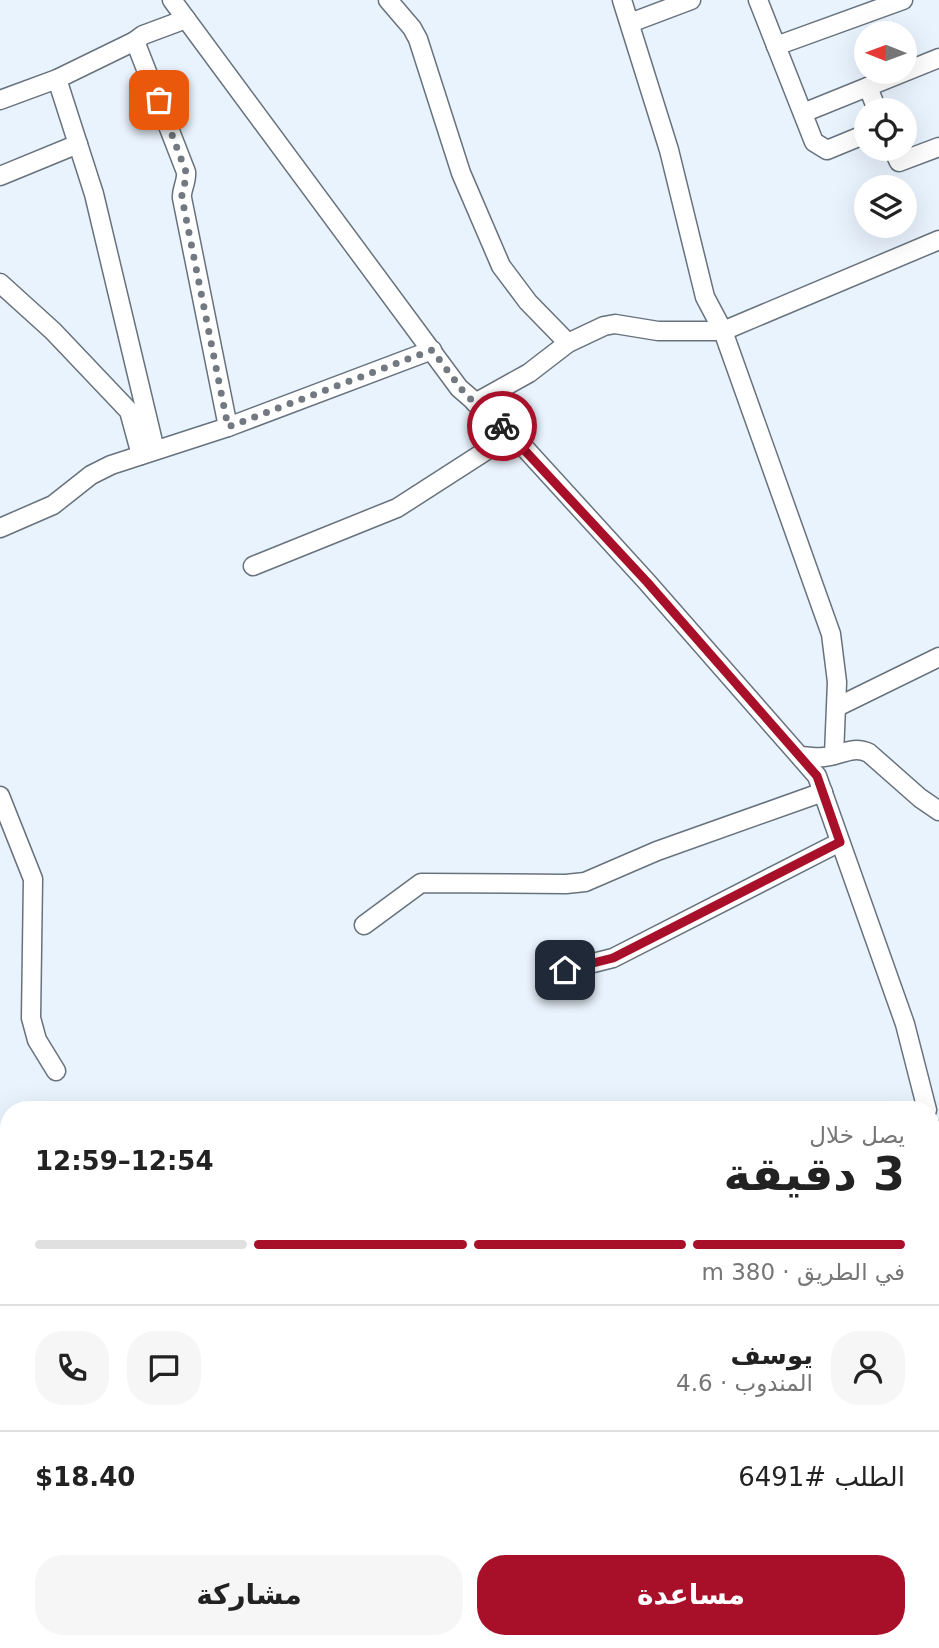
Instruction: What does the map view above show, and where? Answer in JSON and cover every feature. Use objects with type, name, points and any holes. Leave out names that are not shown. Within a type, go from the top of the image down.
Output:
[{"type":"street","points":[[172,0],[459,388],[512,434],[656,592],[800,756],[820,784],[905,1024],[925,1101]]},
{"type":"street","points":[[388,0],[412,28],[418,40],[461,173],[501,266],[528,302],[568,343]]},
{"type":"street","points":[[364,926],[421,883],[585,882],[820,784],[831,756],[837,682],[831,634],[723,331],[705,297],[669,149],[622,0]]},
{"type":"street","points":[[630,23],[691,0]]},
{"type":"street","points":[[758,0],[814,142],[828,150],[854,139]]},
{"type":"street","points":[[776,46],[903,0]]},
{"type":"street","points":[[0,100],[57,79],[143,35],[186,19]]},
{"type":"street","points":[[135,41],[186,172],[187,181],[181,193],[228,427]]},
{"type":"street","points":[[803,113],[939,58]]},
{"type":"street","points":[[57,79],[94,194],[148,453]]},
{"type":"street","points":[[867,87],[872,98]]},
{"type":"street","points":[[0,176],[78,144]]},
{"type":"street","points":[[917,155],[939,147]]},
{"type":"street","points":[[475,402],[529,373],[568,343],[604,326],[615,324],[658,331],[723,331],[939,240]]},
{"type":"street","points":[[0,283],[53,331],[129,411],[148,453]]},
{"type":"street","points":[[0,528],[57,503],[101,470],[228,427],[432,350]]},
{"type":"street","points":[[253,566],[397,508],[512,434]]},
{"type":"street","points":[[837,707],[939,657]]},
{"type":"street","points":[[800,756],[831,756],[853,749],[869,753],[920,798],[939,811]]},
{"type":"street","points":[[0,796],[17,833],[33,879],[31,1018],[37,1040],[56,1071]]},
{"type":"street","points":[[565,970],[613,958],[840,842]]},
{"type":"way so far","points":[[159,100],[186,172],[187,181],[181,193],[228,427],[432,350],[459,388],[502,426]]},
{"type":"route","points":[[502,426],[647,582],[817,776],[840,842],[613,958],[565,970]]}]
